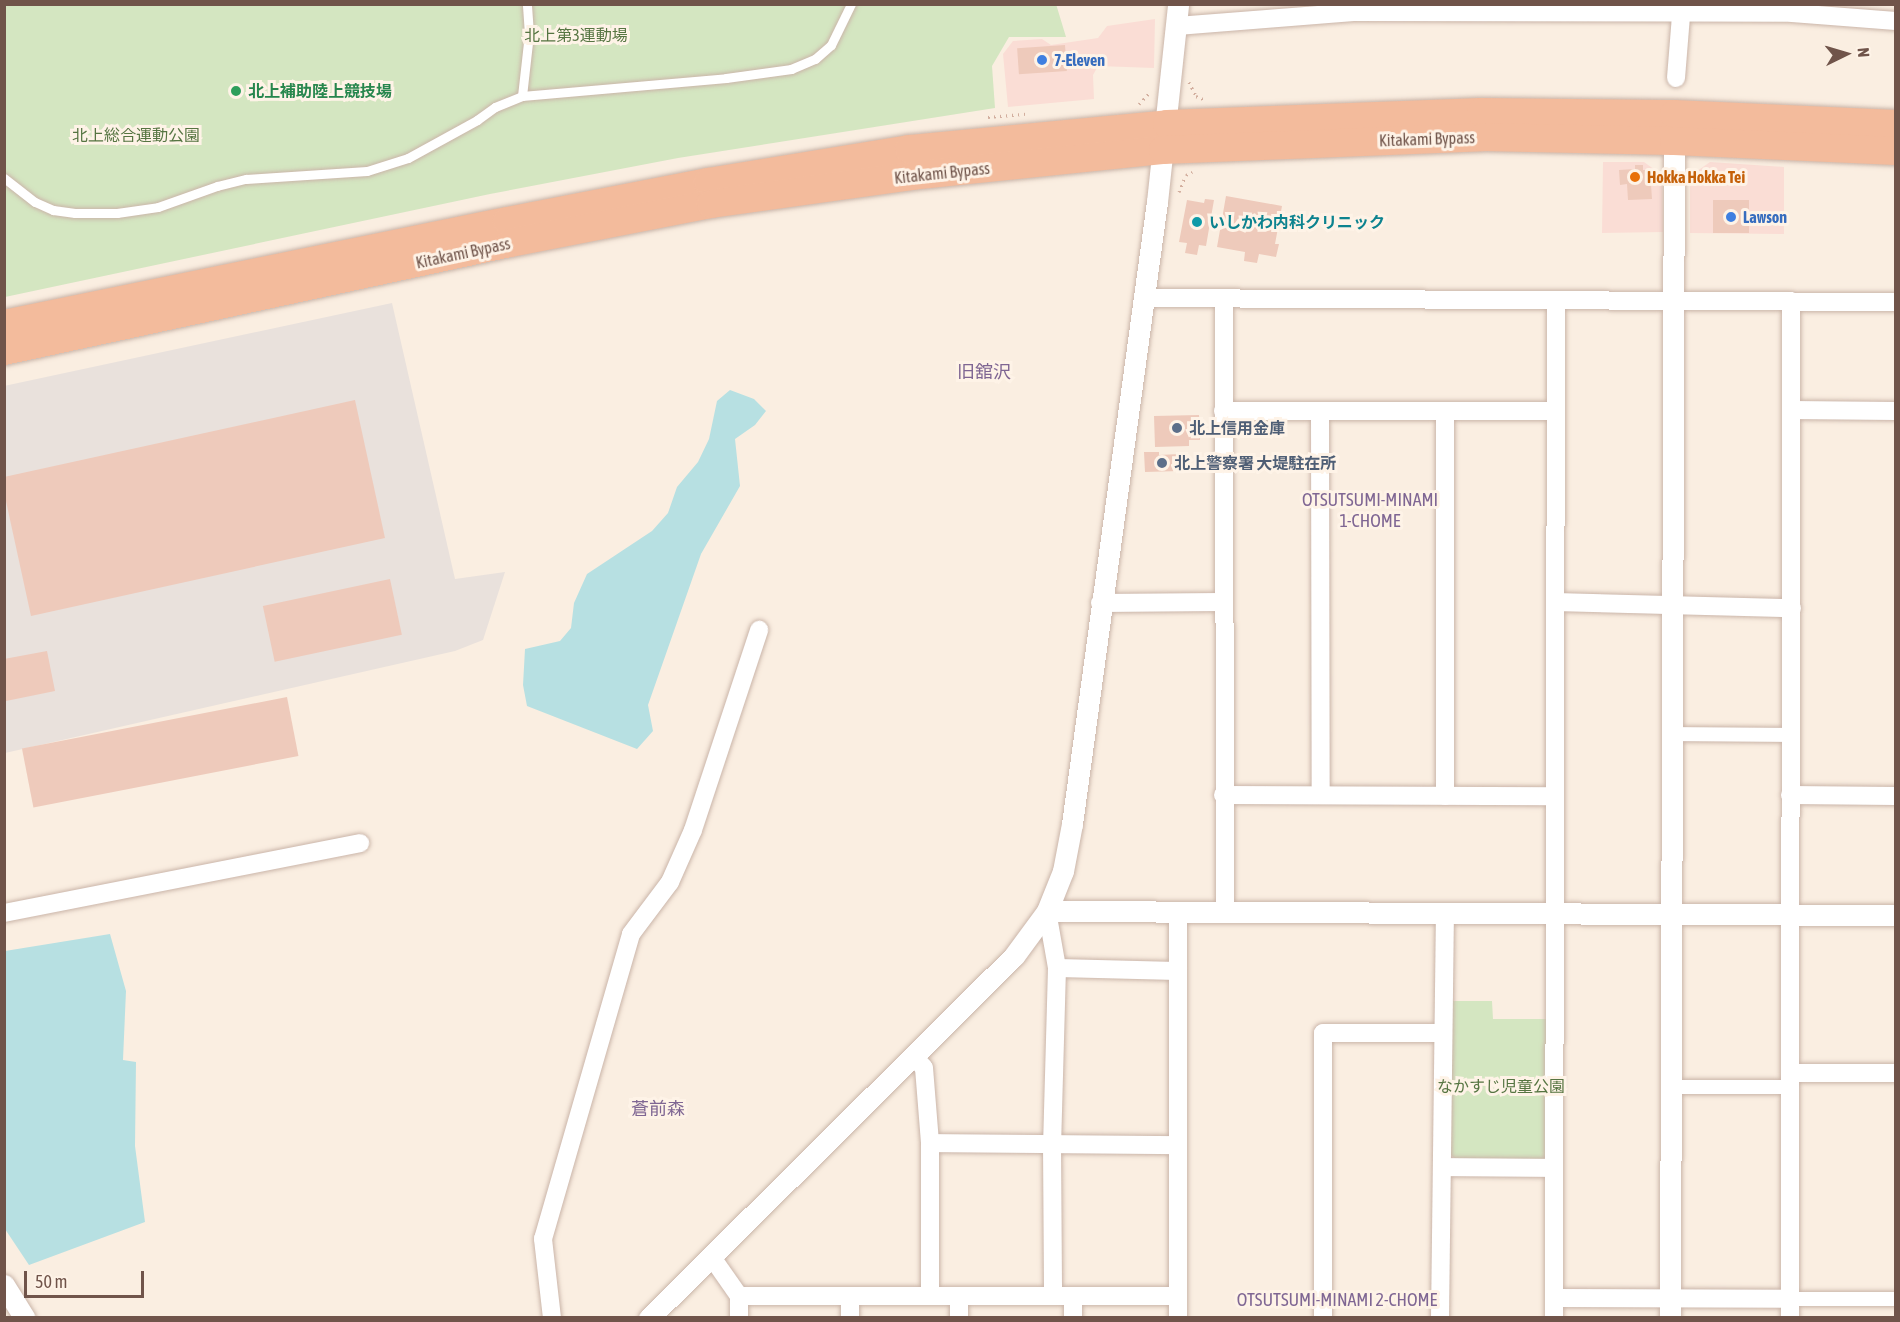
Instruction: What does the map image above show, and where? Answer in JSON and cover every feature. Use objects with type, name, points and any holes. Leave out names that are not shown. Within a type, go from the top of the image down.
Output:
[{"type":"highway","name":"Kitakami Bypass","points":[[4,324],[507,221],[708,183],[909,149],[1165,137],[1480,112],[1674,127],[1896,151]]},
{"type":"highway","name":"Kitakami Bypass","points":[[1674,127],[1896,124]]},
{"type":"highway","name":"Kitakami Bypass","points":[[4,351],[510,243],[711,204],[1165,137]]},
{"type":"street","points":[[649,1317],[1014,956],[1047,911],[1063,872],[1072,824],[1100,603],[1145,298],[1165,137],[1178,4]]},
{"type":"street","points":[[1177,26],[1251,12],[1353,8],[1792,9],[1896,21]]},
{"type":"street","points":[[1676,78],[1682,9]]},
{"type":"street","points":[[1670,1308],[1674,127]]},
{"type":"street","points":[[1145,298],[1896,302]]},
{"type":"street","points":[[1224,300],[1222,602],[1225,912]]},
{"type":"street","points":[[1554,1317],[1556,301]]},
{"type":"street","points":[[1790,1317],[1791,302]]},
{"type":"street","points":[[1791,410],[1896,411]]},
{"type":"street","points":[[1223,411],[1556,411]]},
{"type":"street","points":[[1320,411],[1321,795]]},
{"type":"street","points":[[1445,411],[1445,796]]},
{"type":"street","points":[[1100,603],[1222,602]]},
{"type":"street","points":[[1555,602],[1792,608]]},
{"type":"street","points":[[552,1317],[543,1239],[631,934],[670,882],[693,830],[759,630]]},
{"type":"street","points":[[1672,734],[1791,735]]},
{"type":"street","points":[[1223,795],[1555,796]]},
{"type":"street","points":[[1790,795],[1896,796]]},
{"type":"street","points":[[4,913],[360,843]]},
{"type":"street","points":[[1047,911],[1896,915]]},
{"type":"street","points":[[1047,911],[1057,968],[1052,1144],[1053,1296]]},
{"type":"street","points":[[1178,912],[1178,1317]]},
{"type":"street","points":[[1440,1317],[1445,913]]},
{"type":"street","points":[[1057,968],[1178,971]]},
{"type":"street","points":[[1323,1317],[1323,1033],[1443,1033]]},
{"type":"street","points":[[913,1056],[924,1068],[930,1143],[930,1296]]},
{"type":"street","points":[[1671,1087],[1896,1073]]},
{"type":"street","points":[[930,1143],[1178,1145]]},
{"type":"street","points":[[1442,1167],[1554,1168]]},
{"type":"street","points":[[711,1256],[739,1296],[739,1317]]},
{"type":"street","points":[[4,1285],[25,1317]]},
{"type":"street","points":[[739,1296],[1178,1296]]},
{"type":"street","points":[[850,1296],[850,1317]]},
{"type":"street","points":[[959,1296],[959,1317]]},
{"type":"street","points":[[1073,1296],[1073,1317]]},
{"type":"street","points":[[1554,1298],[1670,1308],[1790,1299],[1896,1299]]},
{"type":"lane","points":[[522,96],[529,34],[527,4]]},
{"type":"lane","points":[[4,178],[35,202],[53,210],[75,213],[117,213],[158,207],[217,186],[246,179],[367,171],[408,158],[477,120],[495,107],[522,96],[735,77],[791,69],[815,59],[831,45],[851,4]]},
{"type":"shaded area","points":[[1155,19],[1154,68],[1098,66],[1093,75],[1094,99],[1008,107],[1003,54],[1013,41],[1042,39],[1051,45],[1098,38],[1107,26]]},
{"type":"shaded area","points":[[1603,162],[1644,162],[1662,175],[1663,232],[1602,233]]},
{"type":"shaded area","points":[[1710,162],[1784,167],[1784,234],[1690,233],[1690,176]]},
{"type":"shaded area","points":[[392,303],[455,579],[505,572],[483,640],[455,651],[5,753],[4,386]]},
{"type":"green space","name":"北上総合運動公園","points":[[1056,4],[1066,37],[1009,37],[992,66],[995,108],[678,158],[490,194],[5,297],[4,5]]},
{"type":"green space","name":"なかすじ児童公園","points":[[1452,1001],[1492,1001],[1493,1019],[1550,1019],[1550,1154],[1540,1162],[1457,1160],[1451,1155]]},
{"type":"water","points":[[730,390],[754,399],[766,411],[755,425],[735,439],[740,486],[701,554],[648,705],[653,731],[637,749],[527,706],[523,685],[525,649],[560,641],[571,628],[574,603],[587,574],[652,531],[668,513],[677,487],[698,462],[709,439],[717,401]]},
{"type":"water","points":[[110,934],[126,991],[123,1060],[136,1062],[135,1146],[145,1222],[29,1265],[5,1229],[5,951]]},
{"type":"building","name":"7-Eleven","points":[[1065,45],[1067,71],[1019,74],[1017,48]]},
{"type":"building","name":"Hokka Hokka Tei","points":[[1635,165],[1643,165],[1643,170],[1650,170],[1652,199],[1628,200],[1627,184],[1620,185],[1619,170],[1635,169]]},
{"type":"building","points":[[1226,196],[1282,206],[1275,244],[1279,244],[1276,257],[1259,254],[1257,263],[1244,261],[1245,252],[1217,247]]},
{"type":"building","name":"いしかわ内科クリニック","points":[[1205,199],[1214,200],[1206,246],[1199,245],[1197,255],[1185,253],[1187,243],[1179,242],[1187,200],[1204,203]]},
{"type":"building","name":"Lawson","points":[[1713,200],[1749,200],[1749,233],[1713,233]]},
{"type":"building","points":[[355,400],[385,538],[31,616],[4,492],[4,477]]},
{"type":"building","name":"北上信用金庫","points":[[1199,415],[1200,440],[1189,440],[1189,446],[1155,447],[1154,416]]},
{"type":"building","name":"北上警察署 大堤駐在所","points":[[1144,452],[1159,452],[1159,455],[1180,454],[1180,471],[1145,472]]},
{"type":"building","points":[[390,579],[402,635],[275,662],[263,606]]},
{"type":"building","points":[[47,651],[55,691],[6,701],[4,659]]},
{"type":"building","points":[[287,697],[298,756],[33,807],[22,749]]},
{"type":"place","name":"7-Eleven","points":[[1042,60]]},
{"type":"place","name":"北上補助陸上競技場","points":[[236,91]]},
{"type":"place","name":"Hokka Hokka Tei","points":[[1635,177]]},
{"type":"place","name":"Lawson","points":[[1731,217]]},
{"type":"place","name":"いしかわ内科クリニック","points":[[1197,222]]},
{"type":"place","name":"北上信用金庫","points":[[1177,428]]},
{"type":"place","name":"北上警察署 大堤駐在所","points":[[1162,463]]},
{"type":"district","name":"旧舘沢","points":[[984,372]]},
{"type":"district","name":"OTSUTSUMI-MINAMI 1-CHOME","points":[[1370,511]]},
{"type":"district","name":"蒼前森","points":[[658,1109]]},
{"type":"district","name":"OTSUTSUMI-MINAMI 2-CHOME","points":[[1337,1300]]},
{"type":"park label","name":"北上第3運動場","points":[[576,35]]}]
